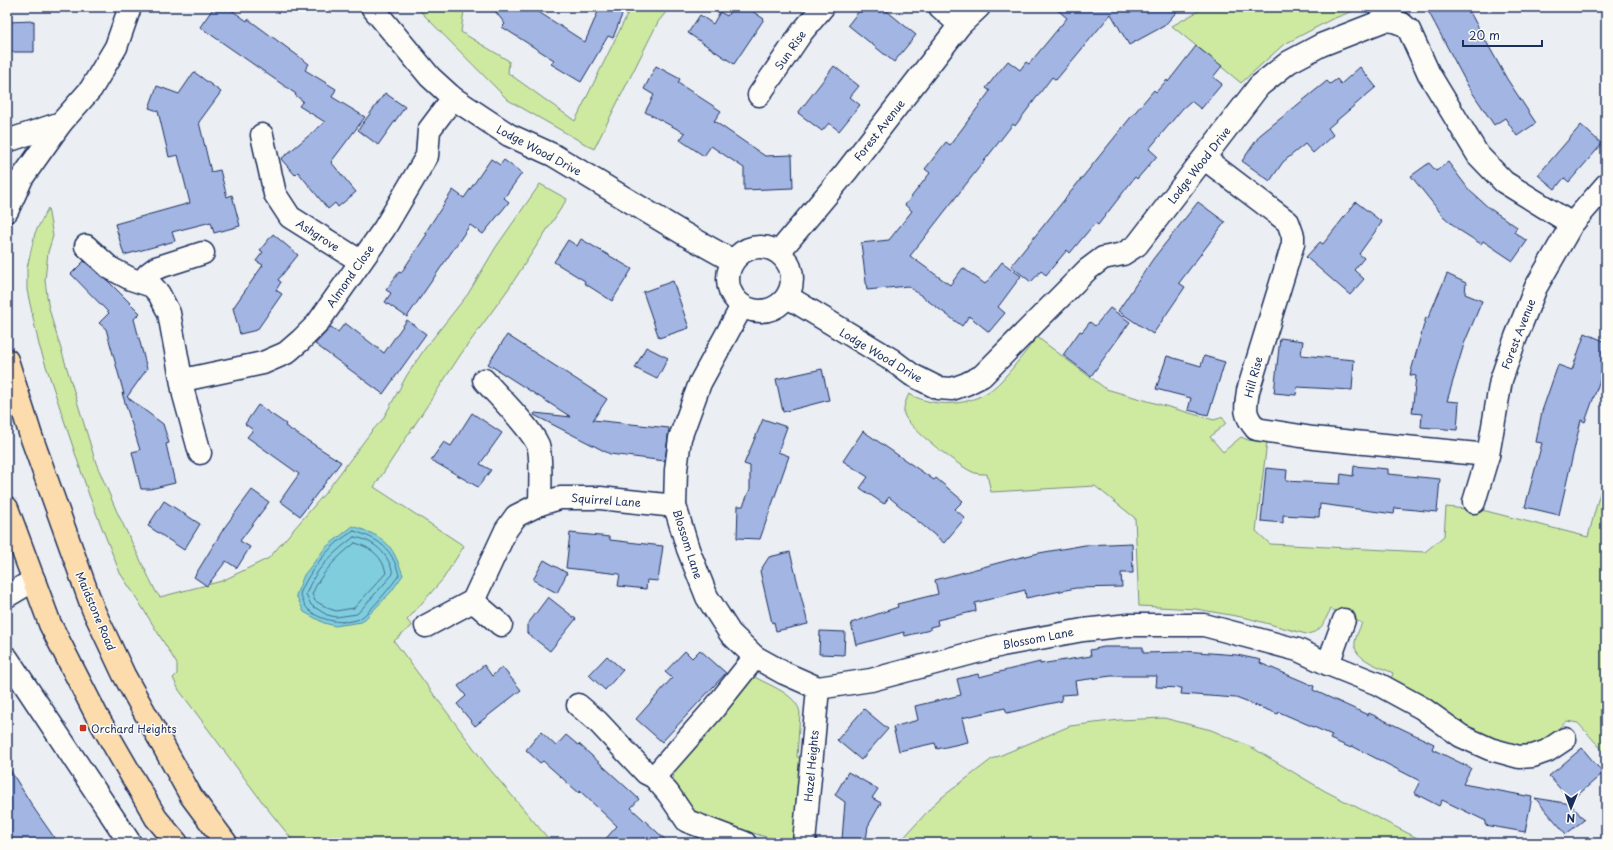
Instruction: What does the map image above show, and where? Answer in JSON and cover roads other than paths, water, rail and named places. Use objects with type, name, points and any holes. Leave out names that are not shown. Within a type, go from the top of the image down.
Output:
[{"type":"main road","name":"Maidstone Road","points":[[7,360],[31,436],[93,609],[124,675],[191,796],[226,843]]},
{"type":"main road","points":[[7,508],[50,624],[97,716],[156,818],[177,843]]},
{"type":"street","points":[[7,211],[22,178],[61,123],[92,88],[116,47],[130,7]]},
{"type":"street","name":"Lodge Wood Drive","points":[[372,7],[430,77],[453,98],[509,135],[553,155],[686,235],[733,261]]},
{"type":"street","name":"Sun Rise","points":[[759,95],[802,32],[823,7]]},
{"type":"street","points":[[940,7],[960,25]]},
{"type":"street","name":"Forest Avenue","points":[[779,252],[846,172],[960,25],[979,7]]},
{"type":"street","name":"Lodge Wood Drive","points":[[788,297],[892,360],[912,376],[938,388],[952,389],[966,384],[982,376],[1087,270],[1103,258],[1123,254],[1137,245],[1259,86],[1289,62],[1321,45],[1358,29],[1385,20],[1394,20],[1409,30],[1429,74],[1478,155],[1504,182],[1572,224]]},
{"type":"street","name":"Almond Close","points":[[182,380],[263,363],[286,353],[317,324],[384,229],[427,156],[429,130],[453,98]]},
{"type":"street","points":[[7,141],[61,123]]},
{"type":"street","name":"Ashgrove","points":[[262,135],[275,194],[290,217],[360,262]]},
{"type":"street","name":"Hill Rise","points":[[1204,159],[1288,222],[1293,236],[1292,244],[1248,392],[1245,410],[1247,419],[1256,429],[1313,438],[1488,455]]},
{"type":"street","name":"Forest Avenue","points":[[1474,502],[1488,455],[1501,380],[1536,287],[1572,224],[1606,185]]},
{"type":"street","points":[[86,246],[110,268],[131,279],[152,286],[159,294],[169,313],[184,395],[200,453]]},
{"type":"street","points":[[756,247],[768,248],[779,252],[788,261],[792,272],[793,284],[788,297],[779,306],[767,311],[754,312],[742,306],[732,296],[728,285],[728,272],[733,261],[743,251],[756,247]]},
{"type":"street","points":[[145,283],[148,274],[156,268],[203,253]]},
{"type":"street","name":"Blossom Lane","points":[[742,306],[700,383],[680,438],[676,470],[675,506],[688,549],[707,597],[730,633],[755,657],[784,673],[818,688],[870,680],[1038,637],[1129,625],[1204,625],[1298,650],[1378,684],[1418,705],[1462,736],[1490,749],[1519,757],[1533,756],[1547,751],[1565,739]]},
{"type":"street","points":[[484,380],[538,444],[540,504]]},
{"type":"street","name":"Squirrel Lane","points":[[473,601],[506,530],[516,516],[540,504],[560,498],[600,498],[675,506]]},
{"type":"street","points":[[7,596],[34,580]]},
{"type":"street","points":[[426,626],[473,601],[501,625]]},
{"type":"street","points":[[1328,664],[1344,620]]},
{"type":"street","points":[[654,777],[712,711],[755,657]]},
{"type":"street","points":[[7,658],[130,843]]},
{"type":"street","name":"Hazel Heights","points":[[804,843],[818,688]]},
{"type":"street","points":[[578,705],[598,722],[646,773],[654,777],[668,793],[687,821],[746,843]]},
{"type":"water","points":[[353,526],[373,534],[386,543],[395,555],[403,575],[391,592],[362,622],[335,626],[324,623],[304,612],[296,595],[304,575],[326,547]]},
{"type":"place","name":"Orchard Heights","points":[[83,728]]}]
